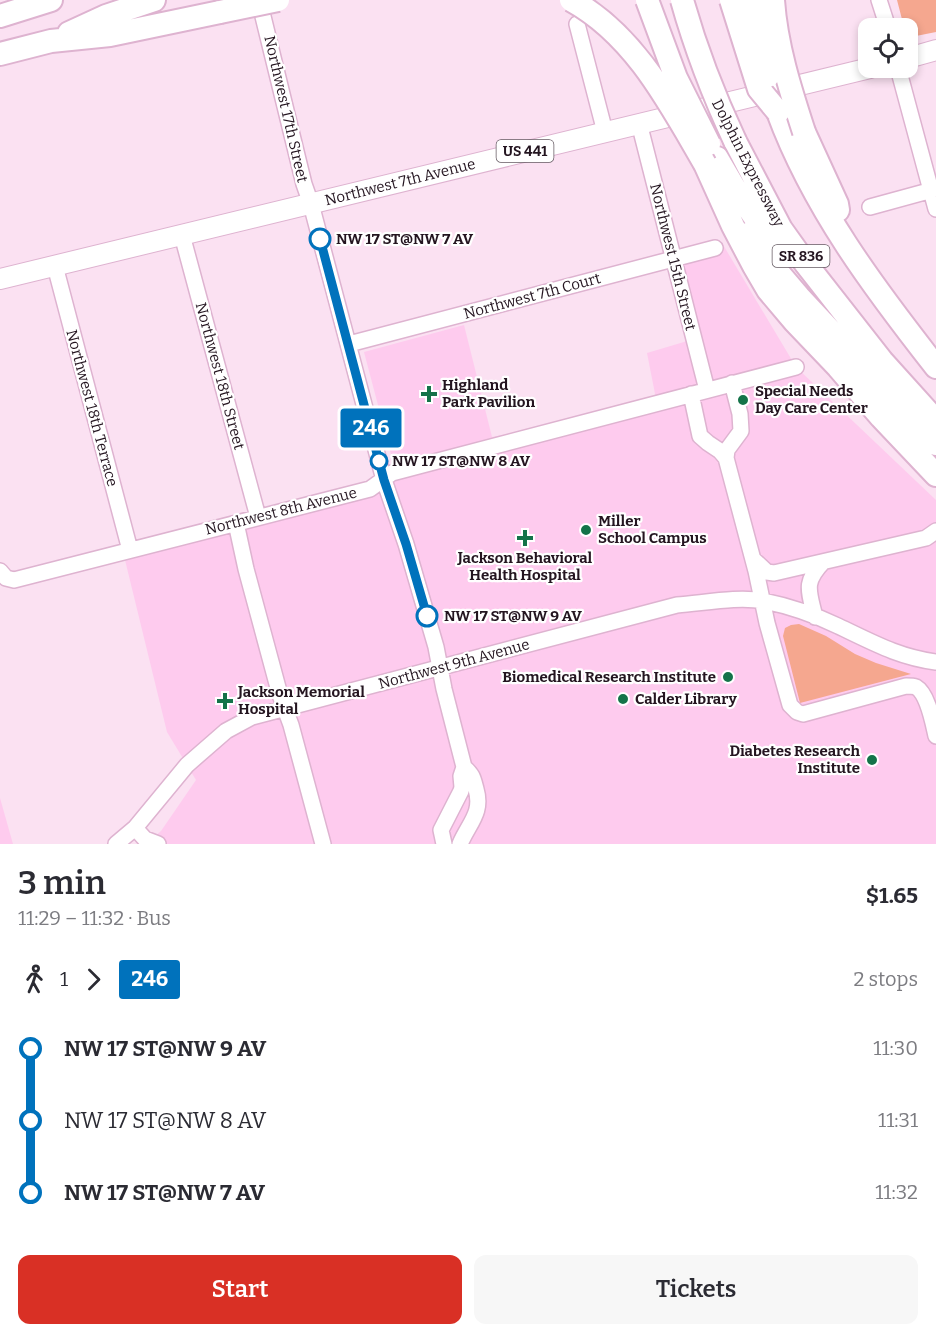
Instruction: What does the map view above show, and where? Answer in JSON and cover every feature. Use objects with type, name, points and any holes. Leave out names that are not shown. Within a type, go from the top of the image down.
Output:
[{"type":"highway","points":[[0,16],[51,0]]},
{"type":"highway","points":[[51,41],[105,16],[154,0]]},
{"type":"highway","points":[[0,54],[51,41],[110,35],[278,0]]},
{"type":"highway","points":[[571,0],[608,26],[638,59],[788,263],[865,351],[882,361]]},
{"type":"highway","points":[[647,0],[676,78],[703,134],[733,226],[768,290],[936,476]]},
{"type":"highway","name":"Dolphin Expressway","points":[[682,0],[713,93],[781,229],[882,361],[936,421]]},
{"type":"highway","points":[[731,0],[759,89],[796,135],[837,204],[846,244],[881,297],[936,367]]},
{"type":"highway","points":[[752,0],[777,112]]},
{"type":"highway","points":[[773,0],[796,135]]},
{"type":"highway","points":[[711,161],[754,241],[776,270],[821,322],[936,444]]},
{"type":"main road","points":[[918,55],[936,50]]},
{"type":"main road","name":"Northwest 7th Avenue","points":[[0,279],[858,71]]},
{"type":"street","name":"Northwest 17th Street","points":[[260,0],[304,184],[384,480],[406,544],[436,647],[444,689],[465,767],[472,773],[478,798],[476,814],[460,844]]},
{"type":"street","points":[[879,0],[885,18]]},
{"type":"street","points":[[577,24],[605,132]]},
{"type":"street","points":[[901,78],[934,190],[936,209]]},
{"type":"street","name":"Northwest 15th Street","points":[[639,123],[707,390]]},
{"type":"street","points":[[870,207],[934,190]]},
{"type":"street","name":"Northwest 18th Street","points":[[182,235],[258,517]]},
{"type":"street","name":"Northwest 7th Court","points":[[349,344],[715,248]]},
{"type":"street","name":"Northwest 18th Terrace","points":[[54,266],[130,550]]},
{"type":"street","name":"Northwest 8th Avenue","points":[[3,575],[14,580],[370,489],[392,473],[796,367]]},
{"type":"street","points":[[732,383],[740,414],[741,431],[727,450],[726,458],[753,558],[767,623],[788,701],[792,708],[803,714],[906,686],[917,688],[928,705],[936,736]]},
{"type":"street","points":[[691,394],[700,436],[726,458]]},
{"type":"street","points":[[236,522],[246,569],[280,695],[291,725],[323,844]]},
{"type":"street","points":[[753,558],[767,572],[774,573],[926,538],[936,531]]},
{"type":"street","points":[[815,617],[809,594],[809,583],[812,575],[823,562]]},
{"type":"street","name":"Northwest 9th Avenue","points":[[116,844],[146,839],[187,765],[226,731],[252,717],[677,605],[762,601],[798,610],[837,625],[891,651],[936,662]]},
{"type":"street","points":[[444,844],[441,830],[461,790],[461,776],[465,767]]},
{"type":"street","points":[[445,820],[452,832],[456,833],[468,828]]},
{"type":"shaded area","points":[[897,0],[936,0],[936,32],[918,36],[918,18],[902,18]]},
{"type":"shaded area","name":"Miller School Campus","points":[[722,243],[796,367],[936,500],[936,844],[146,844],[161,831],[196,780],[167,732],[125,560],[382,492],[393,462],[364,352],[464,325],[492,437],[657,404],[647,353],[694,339],[673,259]]},
{"type":"shaded area","points":[[799,624],[826,636],[855,654],[911,674],[800,703],[783,636],[785,628]]},
{"type":"shaded area","points":[[0,798],[13,844],[0,844]]},
{"type":"bus line","name":"246","points":[[320,239],[384,480],[427,616]]},
{"type":"place","name":"NW 17 ST@NW 7 AV","points":[[320,239]]},
{"type":"place","name":"Highland Park Pavilion","points":[[429,394]]},
{"type":"place","name":"Special Needs Day Care Center","points":[[743,400]]},
{"type":"place","name":"NW 17 ST@NW 8 AV","points":[[379,461]]},
{"type":"place","name":"Miller School Campus","points":[[586,530]]},
{"type":"place","name":"Jackson Behavioral Health Hospital","points":[[525,538]]},
{"type":"place","name":"NW 17 ST@NW 9 AV","points":[[427,616]]},
{"type":"place","name":"Biomedical Research Institute","points":[[728,677]]},
{"type":"place","name":"Calder Library","points":[[623,699]]},
{"type":"place","name":"Jackson Memorial Hospital","points":[[225,701]]},
{"type":"place","name":"Diabetes Research Institute","points":[[872,760]]}]
